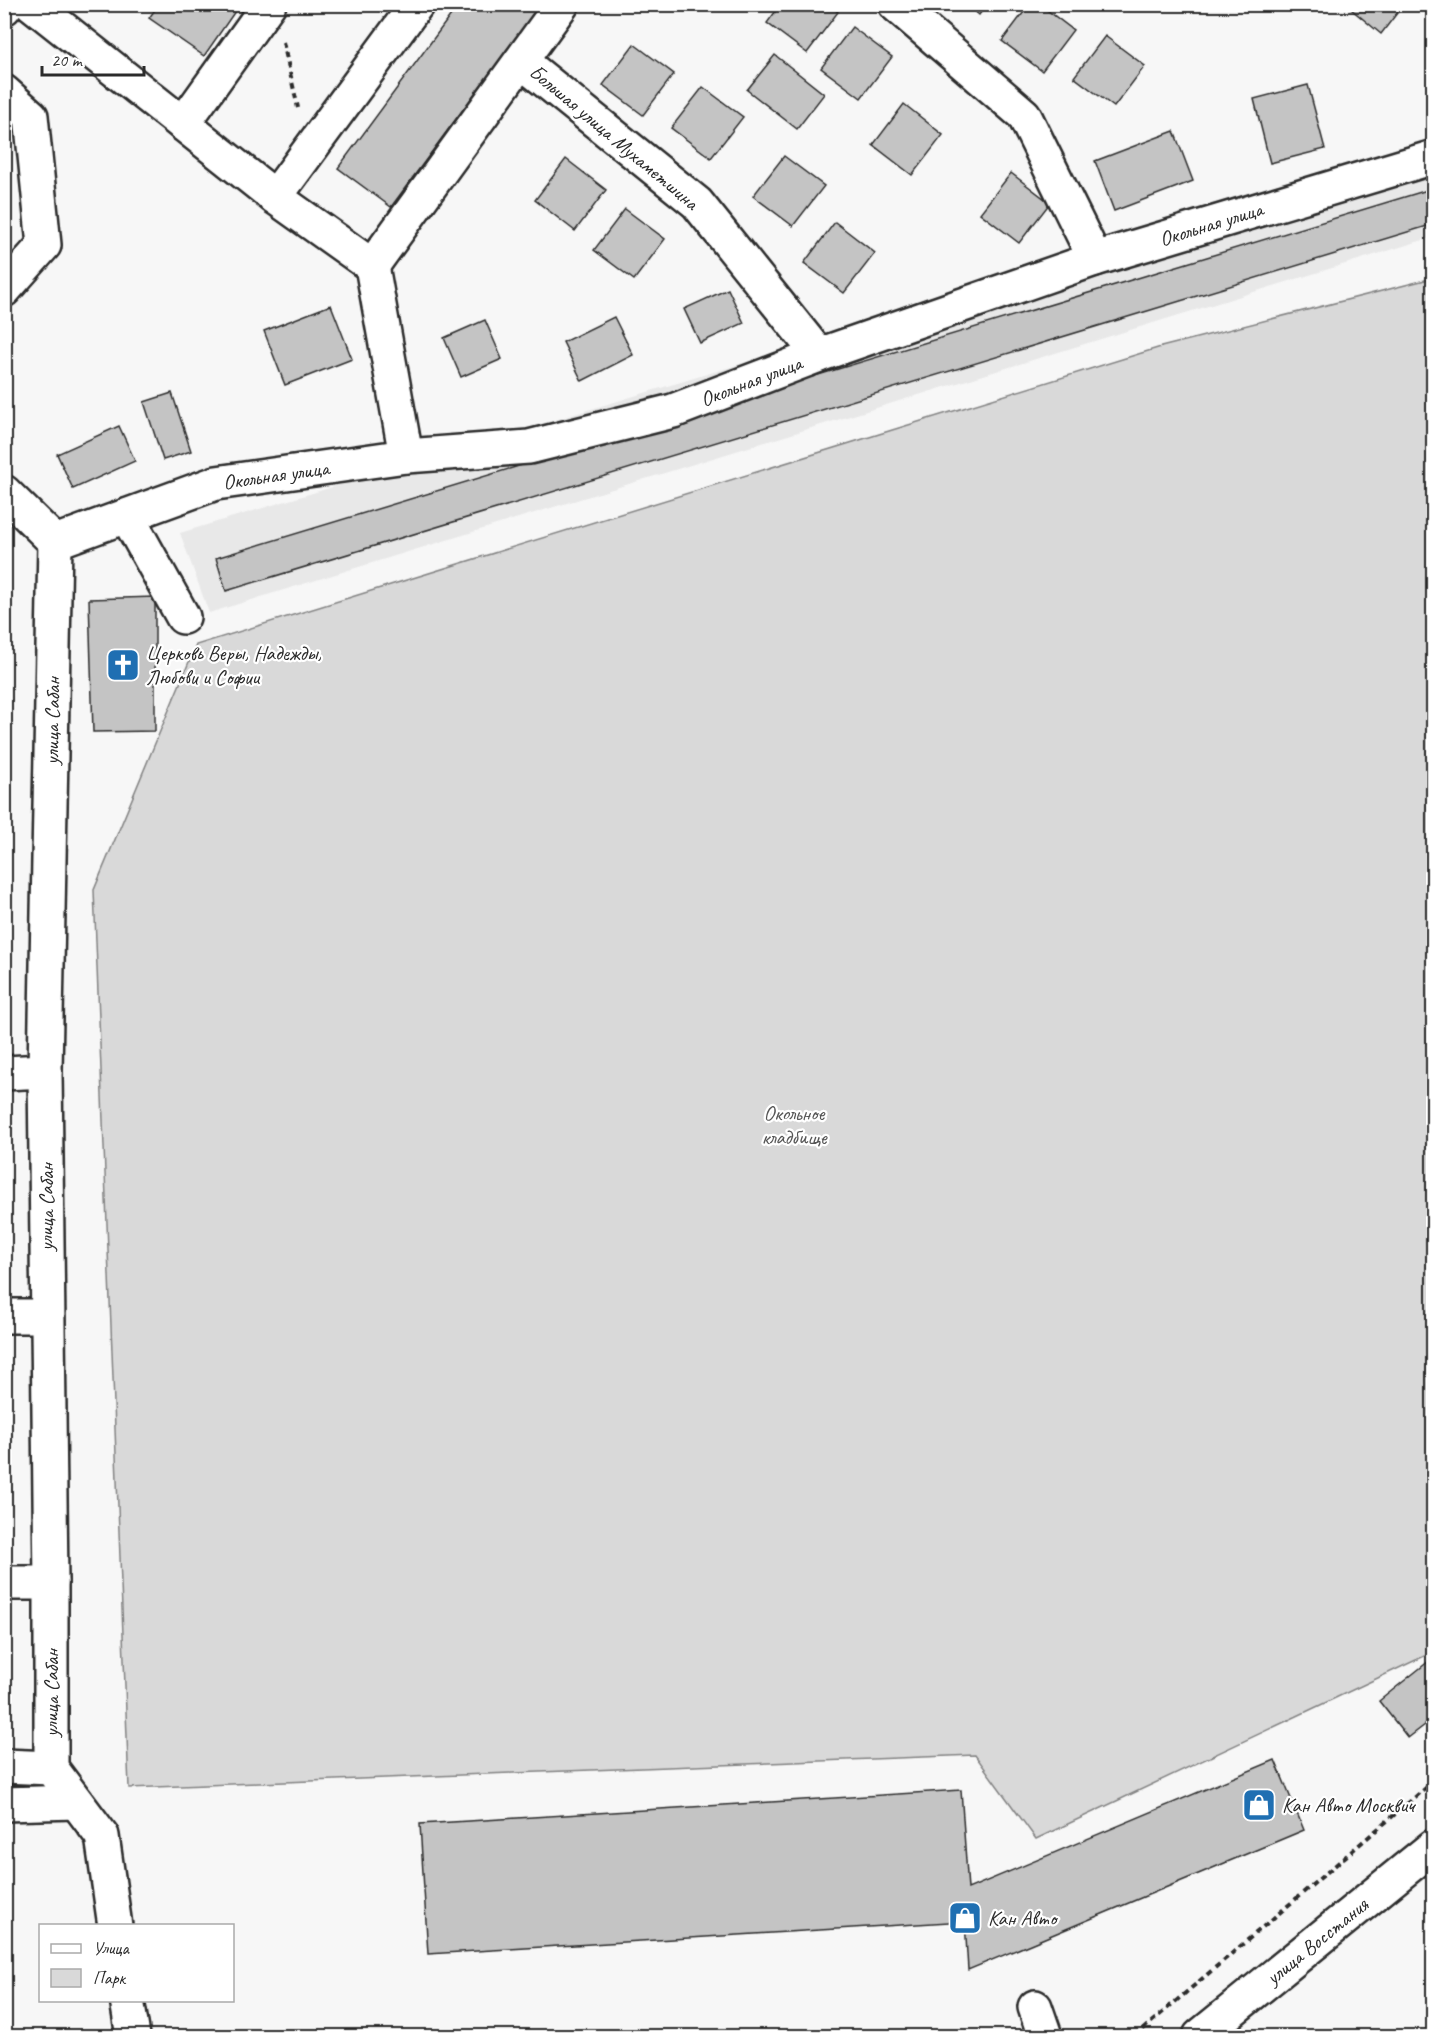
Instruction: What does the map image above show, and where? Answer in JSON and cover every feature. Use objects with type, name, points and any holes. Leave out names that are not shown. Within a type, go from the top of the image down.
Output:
[{"type":"street","points":[[32,4],[275,198],[372,266],[406,456]]},
{"type":"street","points":[[183,124],[269,4]]},
{"type":"street","points":[[275,198],[417,4]]},
{"type":"street","points":[[372,266],[562,4]]},
{"type":"street","points":[[895,4],[1024,115],[1095,259]]},
{"type":"street","name":"Большая улица Мухаметшина","points":[[521,61],[697,203],[819,355]]},
{"type":"street","points":[[4,92],[31,116],[44,245],[4,290]]},
{"type":"street","name":"Окольная улица","points":[[55,542],[216,483],[406,456],[529,447],[673,411],[819,355],[1095,259],[1434,157]]},
{"type":"street","points":[[4,492],[55,542]]},
{"type":"street","points":[[127,516],[183,617]]},
{"type":"street","name":"улица Сабан","points":[[55,542],[45,1071],[51,1768],[102,1836],[116,1924]]},
{"type":"street","points":[[4,1073],[45,1071]]},
{"type":"street","points":[[4,1316],[47,1316]]},
{"type":"street","points":[[4,1583],[51,1583]]},
{"type":"street","points":[[4,1766],[51,1768]]},
{"type":"street","points":[[4,1803],[76,1802]]},
{"type":"street","name":"улица Восстания","points":[[1200,2037],[1434,1846]]},
{"type":"street","points":[[127,2002],[133,2037]]},
{"type":"path","points":[[282,39],[308,153]]},
{"type":"path","points":[[1135,2037],[1434,1781]]},
{"type":"shaded area","points":[[1433,155],[1433,237],[209,613],[180,533]]},
{"type":"green space","name":"Окольное кладбище","points":[[1433,278],[1433,1652],[1036,1839],[975,1755],[129,1788],[94,890],[196,645],[1161,347]]},
{"type":"building","points":[[159,4],[240,4],[204,56],[149,18]]},
{"type":"building","points":[[459,4],[541,4],[391,207],[338,168]]},
{"type":"building","points":[[781,4],[828,4],[838,12],[807,53],[767,23]]},
{"type":"building","points":[[966,4],[987,4],[979,15]]},
{"type":"building","points":[[1030,4],[1039,4],[1073,30],[1042,71],[1002,41]]},
{"type":"building","points":[[1345,4],[1404,4],[1381,34]]},
{"type":"building","points":[[852,27],[892,57],[861,98],[821,68]]},
{"type":"building","points":[[1105,36],[1145,66],[1114,107],[1074,77]]},
{"type":"building","points":[[634,44],[674,74],[643,115],[603,85]]},
{"type":"building","points":[[775,55],[824,94],[797,129],[747,90]]},
{"type":"building","points":[[1308,85],[1325,149],[1270,163],[1254,99]]},
{"type":"building","points":[[703,87],[743,117],[711,158],[671,128]]},
{"type":"building","points":[[904,104],[943,135],[912,175],[873,145]]},
{"type":"building","points":[[1174,131],[1193,181],[1114,211],[1095,161]]},
{"type":"building","points":[[784,156],[824,186],[793,226],[753,196]]},
{"type":"building","points":[[566,159],[606,190],[575,231],[535,200]]},
{"type":"building","points":[[1011,173],[1050,203],[1019,243],[980,213]]},
{"type":"building","points":[[1434,188],[1434,224],[226,591],[216,558]]},
{"type":"building","points":[[625,209],[665,239],[634,280],[594,250]]},
{"type":"building","points":[[835,222],[875,253],[844,293],[804,263]]},
{"type":"building","points":[[728,289],[744,323],[700,343],[684,309]]},
{"type":"building","points":[[331,305],[352,359],[285,385],[264,331]]},
{"type":"building","points":[[614,317],[633,355],[582,381],[563,342]]},
{"type":"building","points":[[485,320],[502,359],[461,377],[444,338]]},
{"type":"building","points":[[172,393],[191,451],[163,460],[144,402]]},
{"type":"building","points":[[119,426],[135,461],[73,489],[57,454]]},
{"type":"building","name":"Церковь Веры, Надежды, Любови и Софии","points":[[155,597],[155,731],[93,732],[89,599]]},
{"type":"building","points":[[1434,1657],[1434,1718],[1408,1738],[1379,1701]]},
{"type":"building","points":[[1275,1760],[1304,1830],[968,1970],[965,1921],[428,1954],[420,1824],[961,1790],[968,1889]]},
{"type":"place","name":"Церковь Веры, Надежды, Любови и Софии","points":[[123,665]]},
{"type":"place","name":"Кан Авто Москвич","points":[[1259,1805]]},
{"type":"place","name":"Кан Авто","points":[[965,1918]]}]
